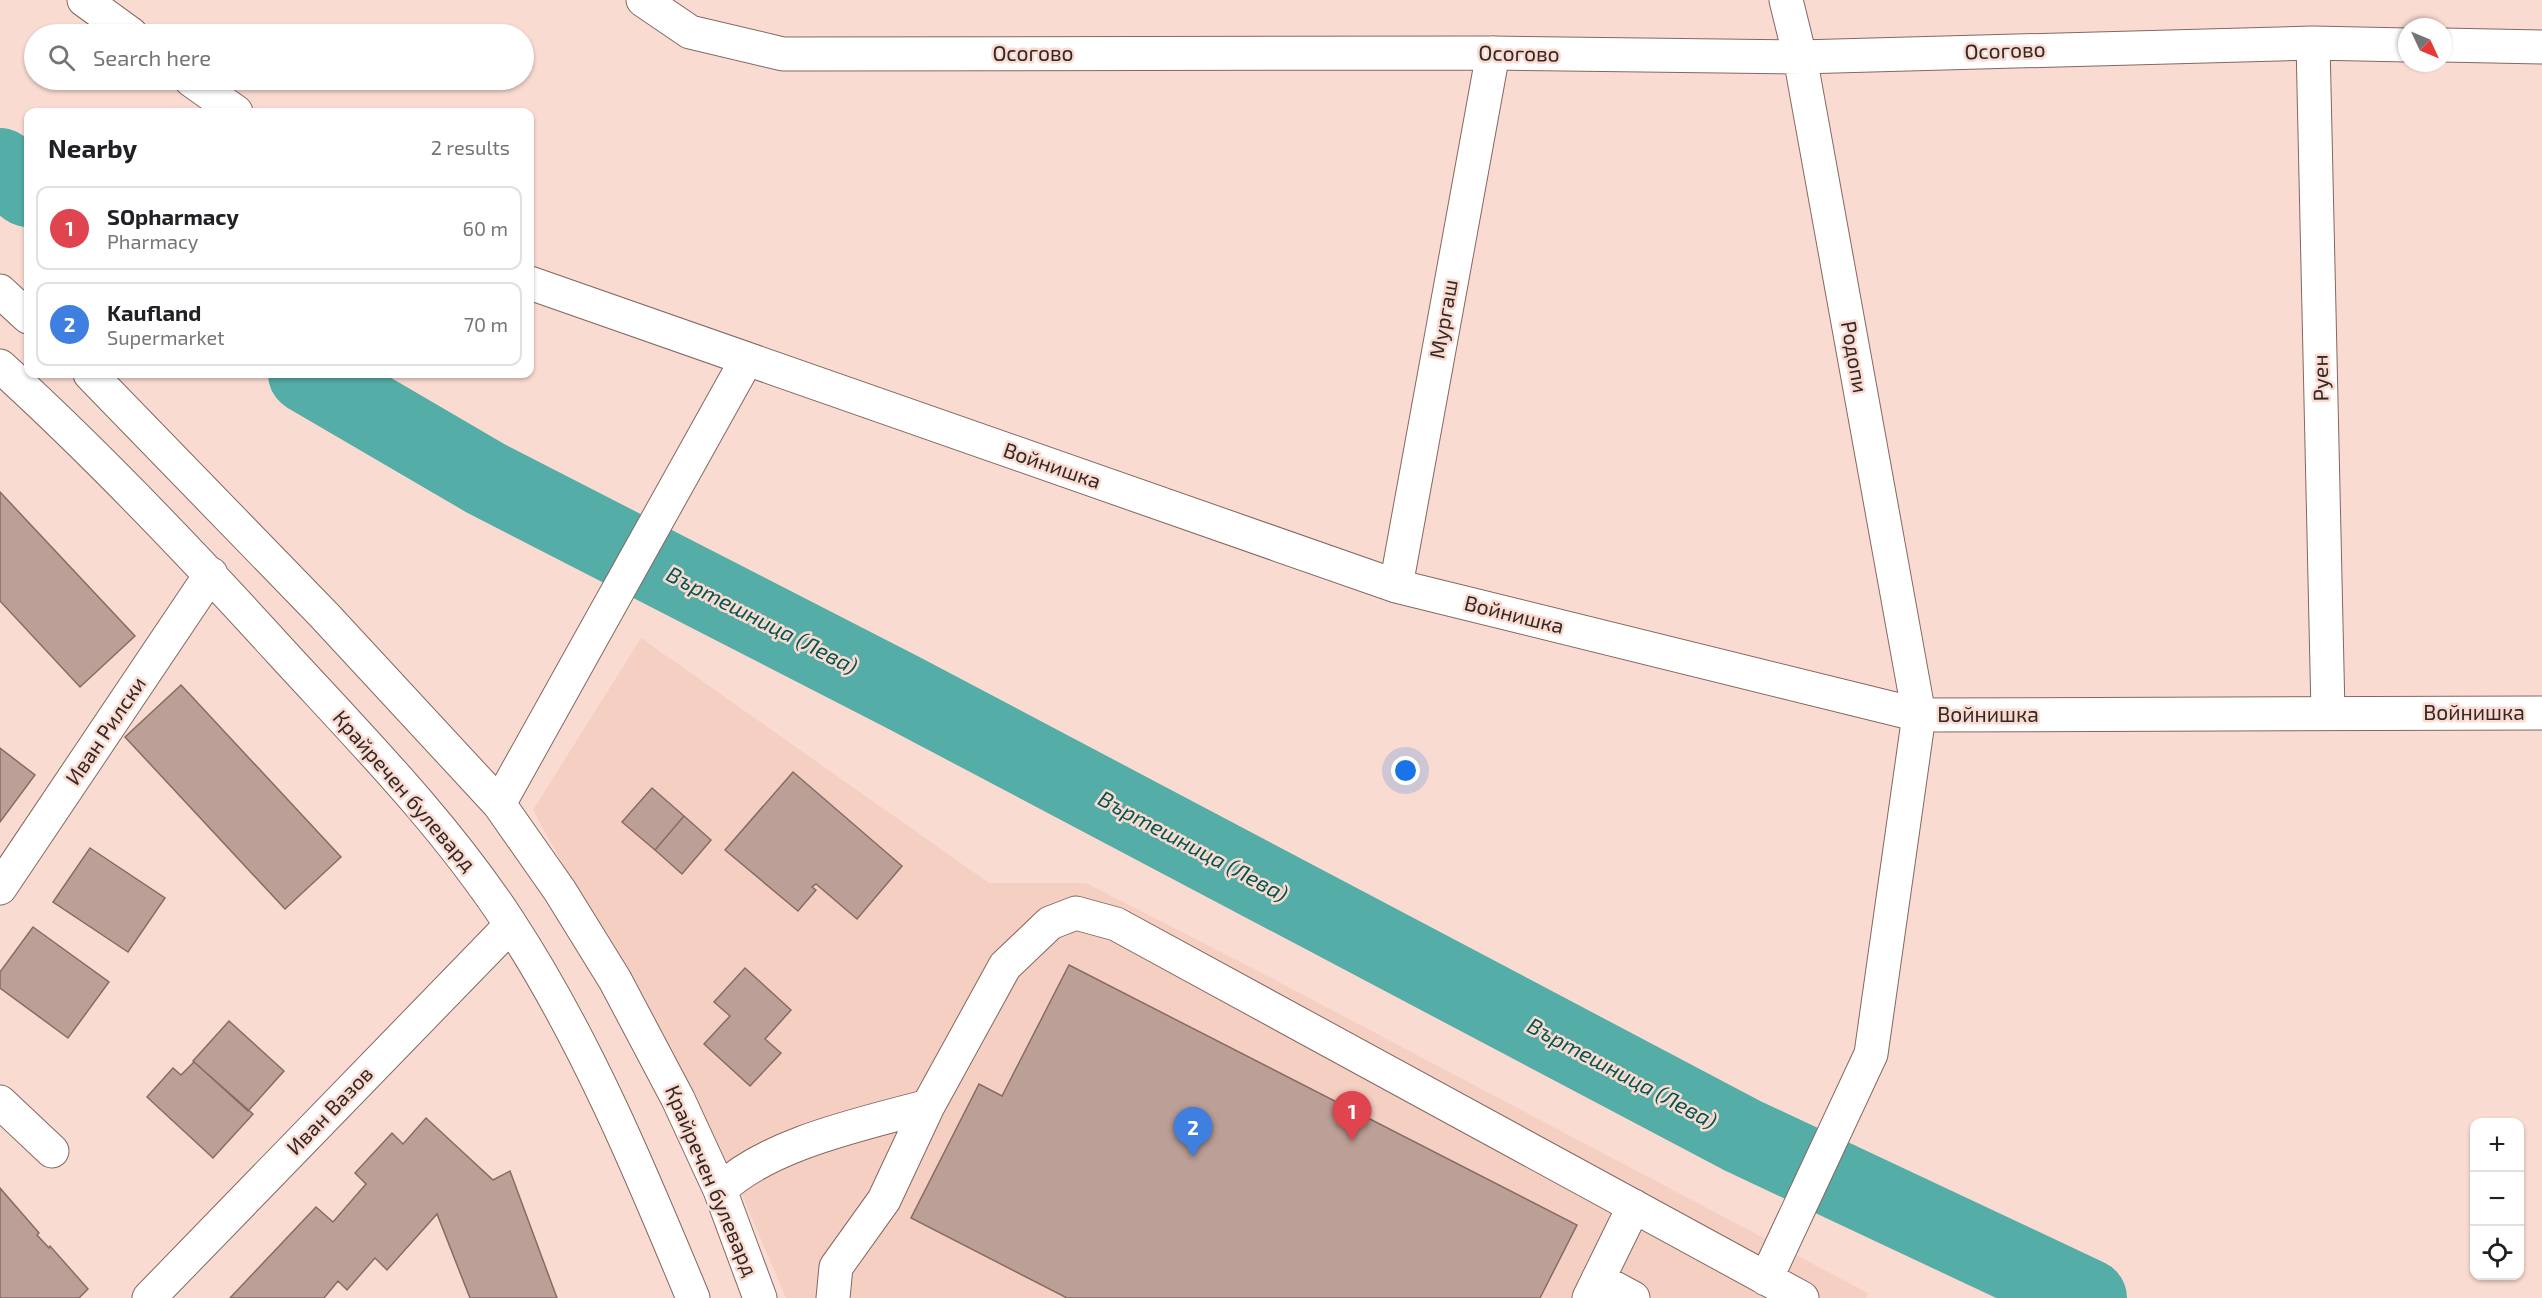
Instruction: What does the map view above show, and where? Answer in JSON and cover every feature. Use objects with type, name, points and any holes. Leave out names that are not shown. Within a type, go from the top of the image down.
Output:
[{"type":"street","points":[[84,0],[117,24]]},
{"type":"street","name":"Осогово","points":[[643,0],[690,32],[783,54],[1493,53],[1800,57],[2313,43],[2398,45]]},
{"type":"street","name":"Родопи","points":[[1766,1279],[1871,1054],[1919,715],[1800,57],[1786,0]]},
{"type":"street","name":"Руен","points":[[2313,43],[2328,713]]},
{"type":"street","points":[[2452,45],[2542,47]]},
{"type":"street","name":"Мургаш","points":[[1396,586],[1493,53]]},
{"type":"street","points":[[205,90],[230,108]]},
{"type":"street","name":"Войнишка","points":[[534,284],[1396,586],[1919,715],[2542,713]]},
{"type":"street","points":[[0,291],[24,313]]},
{"type":"street","points":[[499,804],[747,359]]},
{"type":"street","name":"Крайречен булевард","points":[[0,366],[70,429],[211,574],[441,828],[511,925],[586,1060],[623,1137],[693,1298]]},
{"type":"street","name":"Крайречен булевард","points":[[94,378],[324,615],[499,804],[560,891],[615,980],[678,1099],[720,1190],[759,1298]]},
{"type":"street","name":"Иван Рилски","points":[[0,888],[211,574]]},
{"type":"street","points":[[833,1298],[836,1266],[884,1200],[928,1106],[1005,966],[1050,923],[1076,913],[1116,924],[1802,1298]]},
{"type":"street","name":"Иван Вазов","points":[[149,1298],[511,925]]},
{"type":"street","points":[[0,1102],[52,1151]]},
{"type":"street","points":[[720,1190],[734,1176],[785,1150],[832,1133],[928,1106]]},
{"type":"street","points":[[1633,1298],[1593,1289],[1634,1206]]},
{"type":"shaded area","points":[[641,638],[989,883],[1086,883],[1258,971],[1868,1293],[1866,1298],[786,1298],[734,1176],[533,810]]},
{"type":"building","points":[[0,492],[135,636],[80,687],[0,601]]},
{"type":"building","points":[[181,685],[341,857],[285,909],[125,737]]},
{"type":"building","points":[[0,748],[35,775],[0,822]]},
{"type":"building","points":[[793,772],[902,866],[857,919],[816,884],[812,887],[816,890],[798,911],[725,850]]},
{"type":"building","points":[[652,788],[684,816],[655,850],[622,822]]},
{"type":"building","points":[[684,816],[711,840],[682,874],[655,850]]},
{"type":"building","points":[[90,848],[165,898],[128,952],[53,902]]},
{"type":"building","points":[[33,927],[109,982],[68,1038],[0,988],[0,972]]},
{"type":"building","points":[[1069,965],[1577,1225],[1540,1298],[1067,1298],[911,1218],[979,1084],[1002,1096]]},
{"type":"building","points":[[745,968],[791,1010],[765,1039],[781,1053],[750,1086],[704,1044],[730,1016],[714,1002]]},
{"type":"building","points":[[229,1021],[284,1071],[248,1111],[193,1061]]},
{"type":"building","points":[[194,1062],[253,1114],[213,1158],[147,1097],[173,1068],[181,1075]]},
{"type":"building","points":[[426,1118],[493,1180],[510,1171],[557,1298],[470,1298],[437,1214],[387,1270],[375,1258],[347,1290],[338,1281],[324,1298],[230,1298],[316,1207],[333,1222],[366,1184],[355,1173],[392,1133],[403,1144]]},
{"type":"building","points":[[0,1188],[39,1233],[37,1235],[49,1248],[50,1246],[88,1289],[79,1298],[0,1298]]},
{"type":"waterway","name":"Въртешница (Лева)","points":[[0,167],[24,185]]},
{"type":"waterway","name":"Въртешница (Лева)","points":[[314,378],[485,478],[904,693],[1743,1136],[2088,1298]]},
{"type":"place","name":"SOpharmacy","points":[[1352,1141]]},
{"type":"place","name":"Kaufland","points":[[1193,1157]]}]
